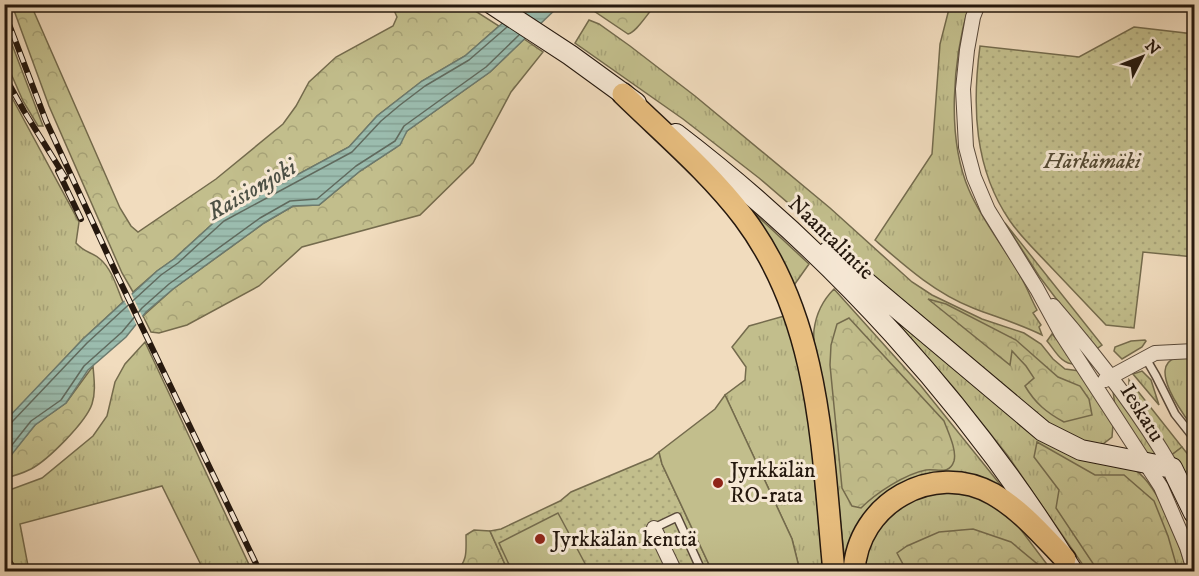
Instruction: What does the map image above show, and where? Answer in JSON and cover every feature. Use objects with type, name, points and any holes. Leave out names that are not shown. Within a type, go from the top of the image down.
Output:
[{"type":"main road","name":"Naantalintie","points":[[492,4],[570,55],[623,94],[739,184],[800,239],[850,288],[914,358],[985,446],[1069,565]]},
{"type":"main road","points":[[623,94],[731,202],[755,235],[783,285],[798,321],[812,380],[820,430],[834,572]]},
{"type":"main road","points":[[739,184],[836,257],[1043,431],[1081,450],[1172,468]]},
{"type":"main road","name":"Ieskatu","points":[[1172,468],[1194,513]]},
{"type":"main road","points":[[854,572],[863,535],[878,512],[900,495],[932,483],[964,484],[992,494],[1023,517],[1069,565]]},
{"type":"street","name":"Ieskatu","points":[[978,4],[973,17],[967,50],[963,89],[966,147],[974,177],[988,210],[1037,289],[1061,333],[1096,385],[1171,508],[1194,570]]},
{"type":"street","name":"Ieskatu","points":[[1037,289],[1111,376],[1139,414],[1172,468]]},
{"type":"street","points":[[1096,385],[1144,357],[1172,351],[1194,351]]},
{"type":"street","points":[[654,528],[675,572]]},
{"type":"lane","points":[[1144,357],[1175,414],[1194,438]]},
{"type":"lane","points":[[654,528],[676,517],[702,572]]},
{"type":"green space","points":[[12,5],[31,5],[120,208],[131,226],[138,232],[216,179],[283,124],[309,82],[336,57],[393,26],[397,17],[393,8],[387,5],[466,5],[499,26],[465,56],[422,81],[377,116],[349,147],[221,216],[174,259],[133,292],[122,273],[49,106]]},
{"type":"green space","points":[[585,5],[656,5],[628,34]]},
{"type":"green space","points":[[950,5],[969,5],[959,49],[954,98],[957,146],[962,169],[975,202],[1027,288],[1037,310],[1033,313],[1041,325],[1039,327],[1042,335],[946,295],[875,240],[932,154],[940,44]]},
{"type":"green space","points":[[589,20],[599,24],[630,46],[695,96],[830,208],[912,282],[932,295],[982,319],[1024,333],[1041,344],[1065,369],[1080,371],[1113,424],[1112,437],[1103,444],[1086,442],[1066,434],[1031,412],[759,178],[683,119],[575,43]]},
{"type":"green space","points":[[4,26],[43,126],[38,126],[23,101],[5,60]]},
{"type":"green space","name":"Härkämäki","points":[[1134,27],[1194,34],[1194,257],[1143,252],[1134,328],[1106,325],[1010,221],[998,201],[983,159],[978,136],[976,91],[980,46],[1079,57]]},
{"type":"green space","points":[[524,39],[543,52],[511,92],[473,163],[420,215],[302,247],[259,286],[187,325],[159,333],[151,332],[143,316],[173,289],[264,223],[293,206],[319,205],[360,171],[395,148],[407,131],[490,72]]},
{"type":"green space","points":[[10,94],[79,222],[76,243],[97,256],[108,268],[123,302],[83,339],[5,422],[4,97]]},
{"type":"green space","points":[[751,210],[809,264],[792,288]]},
{"type":"green space","points":[[1005,223],[1102,345],[1095,350],[1039,276]]},
{"type":"green space","points":[[834,289],[921,386],[1003,488],[970,480],[863,518],[854,537],[846,571],[824,385],[814,338],[818,313]]},
{"type":"green space","points":[[928,299],[946,304],[1016,340],[1058,377],[1080,386],[1089,399],[1092,415],[1064,422],[1052,415],[1037,402],[1025,386],[1034,378],[1012,351],[1010,365]]},
{"type":"green space","points":[[885,309],[1022,423],[1131,467],[1141,475],[1159,499],[1179,544],[1187,571],[1087,571],[1008,456],[954,388]]},
{"type":"green space","points":[[788,315],[811,415],[813,466],[824,571],[798,571],[792,539],[725,395],[745,380],[746,367],[732,347],[749,326]]},
{"type":"green space","points":[[849,318],[944,421],[952,441],[955,457],[952,466],[946,470],[926,470],[900,480],[861,508],[852,506],[842,488],[830,365],[831,345],[837,324]]},
{"type":"green space","points":[[1052,334],[1076,364],[1062,360],[1047,341]]},
{"type":"green space","points":[[1145,340],[1142,347],[1122,359],[1114,351],[1115,347],[1131,341]]},
{"type":"green space","points":[[145,342],[252,571],[204,571],[162,486],[20,524],[29,571],[11,571],[5,545],[4,492],[42,478],[93,436],[107,416],[115,382],[125,364]]},
{"type":"green space","points":[[1194,357],[1194,429],[1171,393],[1165,372],[1167,363],[1175,358]]},
{"type":"green space","points":[[93,366],[92,404],[82,420],[47,458],[25,472],[5,478],[4,463],[35,425],[66,403]]},
{"type":"green space","points":[[1142,371],[1151,380],[1159,405],[1133,374]]},
{"type":"green space","points":[[1129,380],[1182,447],[1169,457],[1133,397],[1129,388]]},
{"type":"green space","points":[[1113,391],[1159,453],[1157,456],[1147,455],[1115,406]]},
{"type":"green space","name":"Jyrkkälän RO-rata","points":[[725,395],[792,539],[798,571],[712,571],[662,464],[659,452],[715,409]]},
{"type":"green space","points":[[1037,442],[1095,475],[1124,475],[1154,501],[1168,536],[1178,571],[1098,571],[1056,508],[1059,490],[1034,457]]},
{"type":"green space","points":[[1182,447],[1194,462],[1194,504],[1169,457]]},
{"type":"green space","points":[[659,452],[662,464],[712,571],[508,571],[490,531],[501,529],[560,501],[571,492],[652,458]]},
{"type":"green space","points":[[929,491],[981,496],[1015,522],[1052,571],[862,572],[862,566],[883,515]]},
{"type":"green space","name":"Jyrkkälän kenttä","points":[[558,513],[589,571],[512,571],[499,543]]},
{"type":"green space","points":[[973,529],[1011,542],[1043,571],[900,571],[905,568],[897,553],[907,546],[939,532]]},
{"type":"green space","points":[[474,530],[490,531],[508,571],[456,572],[464,559],[466,535]]},
{"type":"water","points":[[523,5],[560,5],[490,72],[407,131],[400,145],[360,171],[319,205],[293,206],[264,223],[173,289],[146,312],[126,337],[88,370],[66,403],[35,425],[5,463],[4,422],[83,339],[157,271],[174,259],[221,216],[349,147],[377,116],[422,81],[465,56]]},
{"type":"pier","points":[[130,291],[144,320],[138,328],[123,298]]},
{"type":"railway","points":[[4,11],[46,121],[117,275],[260,572]]},
{"type":"railway","points":[[4,75],[65,177]]},
{"type":"railway","points":[[58,171],[81,219]]},
{"type":"place","name":"Jyrkkälän RO-rata","points":[[718,483]]},
{"type":"place","name":"Jyrkkälän kenttä","points":[[540,539]]},
{"type":"water label","name":"Raisionjoki","points":[[252,190]]}]
